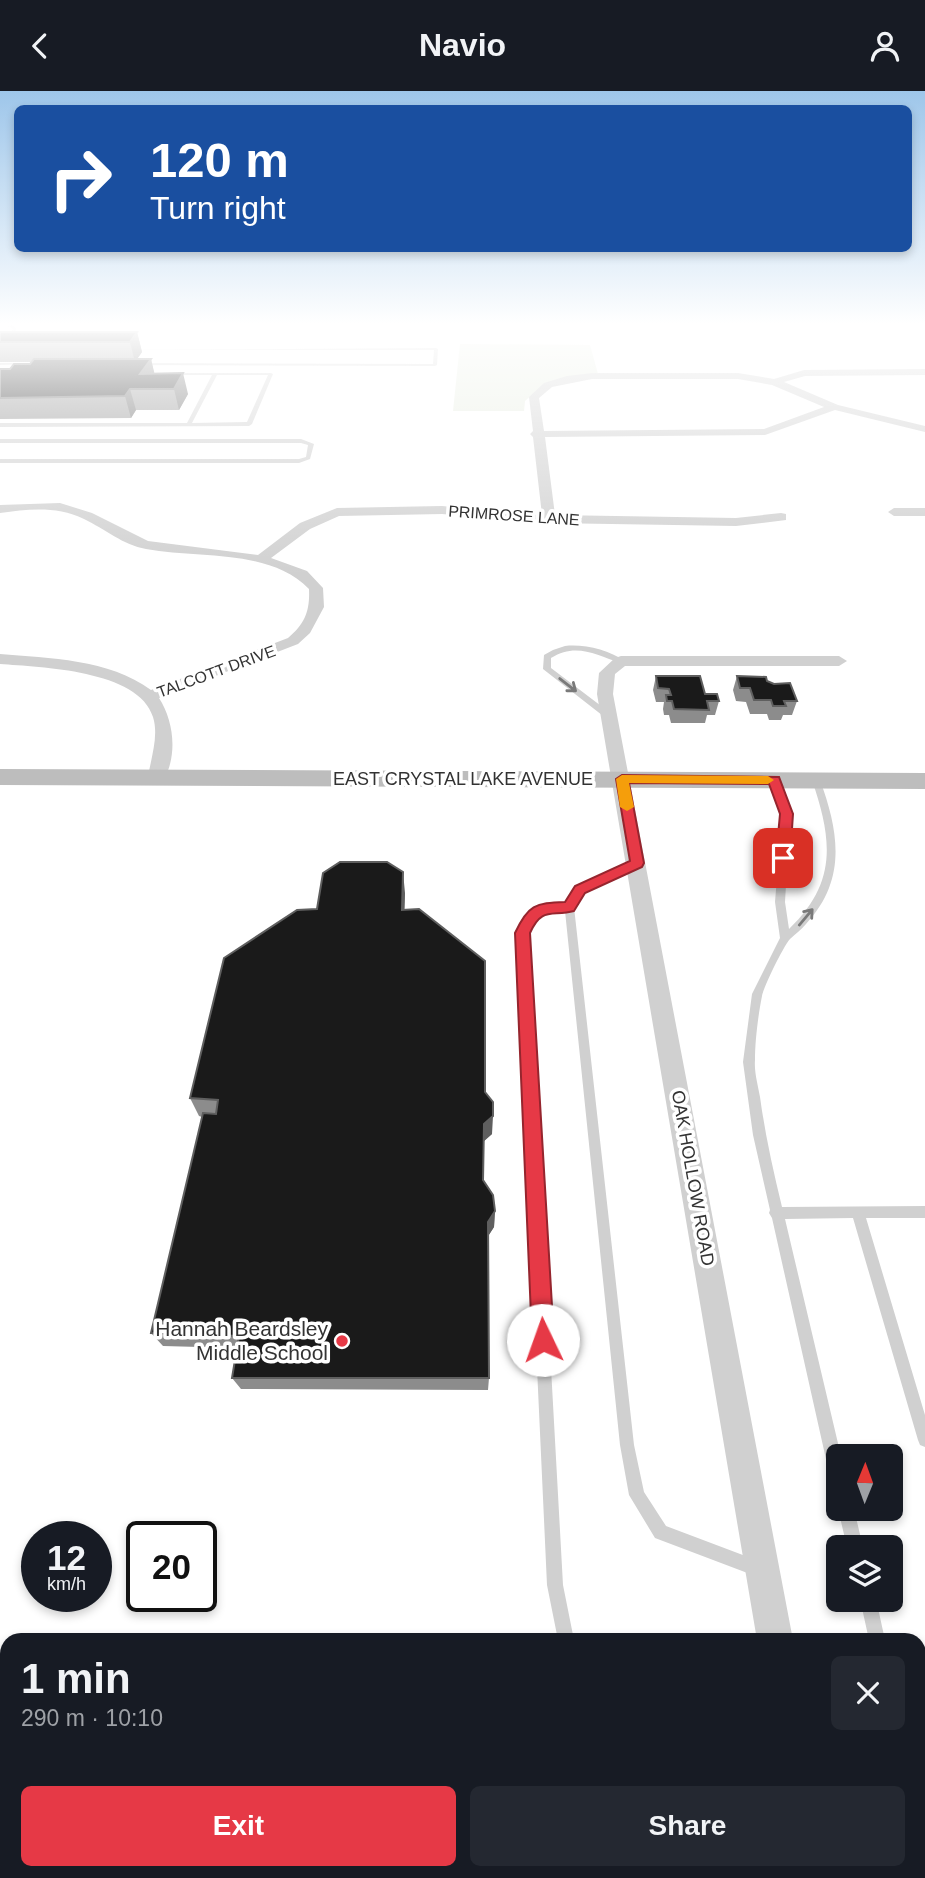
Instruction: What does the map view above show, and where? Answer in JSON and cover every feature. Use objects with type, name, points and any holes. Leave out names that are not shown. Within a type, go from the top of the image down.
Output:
[{"type":"street","points":[[535,408],[549,519]]},
{"type":"street","points":[[536,435],[765,432],[830,408]]},
{"type":"street","points":[[840,408],[925,429]]},
{"type":"street","name":"TALCOTT DRIVE","points":[[0,509],[37,506],[64,508],[79,512],[145,544],[262,558],[285,565],[308,580],[315,588],[319,602],[307,629],[293,641],[150,696],[108,675],[0,659]]},
{"type":"street","name":"PRIMROSE LANE","points":[[262,558],[305,526],[337,512],[442,510],[549,519],[736,522],[781,517]]},
{"type":"street","points":[[894,512],[925,513]]},
{"type":"street","points":[[621,661],[839,661]]},
{"type":"street","name":"OAK HOLLOW ROAD","points":[[621,661],[607,673],[605,694],[774,1633]]},
{"type":"street","points":[[150,696],[162,716],[164,732],[156,777]]},
{"type":"street","name":"EAST CRYSTAL LAKE AVENUE","points":[[0,777],[925,781]]},
{"type":"lane","points":[[189,424],[197,408]]},
{"type":"lane","points":[[0,425],[249,424],[256,408]]},
{"type":"lane","points":[[0,441],[288,441],[311,444],[307,458],[299,461],[0,461]]},
{"type":"lane","points":[[610,717],[547,669],[547,657],[556,650],[572,647],[588,648],[621,661]]},
{"type":"lane","points":[[775,780],[786,814],[780,902],[785,938]]},
{"type":"lane","points":[[816,780],[828,811],[833,846],[830,871],[821,898],[802,924],[785,938],[757,994],[749,1062],[759,1135],[775,1213],[830,1444]]},
{"type":"lane","points":[[637,863],[580,890],[569,907],[627,1445],[636,1495],[661,1532],[763,1571]]},
{"type":"lane","points":[[565,1633],[555,1585],[522,933],[530,917],[543,908],[569,907]]},
{"type":"lane","points":[[775,1213],[925,1212]]},
{"type":"lane","points":[[858,1213],[925,1440]]},
{"type":"lane","points":[[871,1612],[875,1633]]},
{"type":"shaded area","points":[[453,408],[524,408],[524,411],[453,411]]},
{"type":"building","points":[[656,676],[700,676],[705,694],[717,694],[719,701],[707,701],[709,710],[674,709],[672,701],[667,701],[666,695],[671,695],[669,689],[658,688]]},
{"type":"building","points":[[737,676],[766,677],[767,681],[774,684],[790,683],[797,701],[784,701],[786,706],[773,706],[771,700],[754,700],[750,688],[740,688]]},
{"type":"building","name":"Hannah Beardsley Middle School","points":[[340,862],[387,862],[403,872],[402,910],[419,909],[485,961],[485,1092],[493,1102],[493,1116],[484,1124],[483,1180],[493,1195],[495,1211],[488,1222],[489,1378],[232,1378],[239,1336],[151,1333],[203,1113],[216,1114],[218,1100],[190,1098],[224,958],[297,910],[317,909],[323,873]]},
{"type":"slow traffic","points":[[627,807],[622,779],[768,780]]},
{"type":"place","name":"Hannah Beardsley Middle School","points":[[342,1341]]},
{"type":"route","points":[[543,1340],[522,933],[530,917],[543,908],[569,907],[580,890],[637,863],[622,779],[775,780],[786,814],[783,858]]}]
